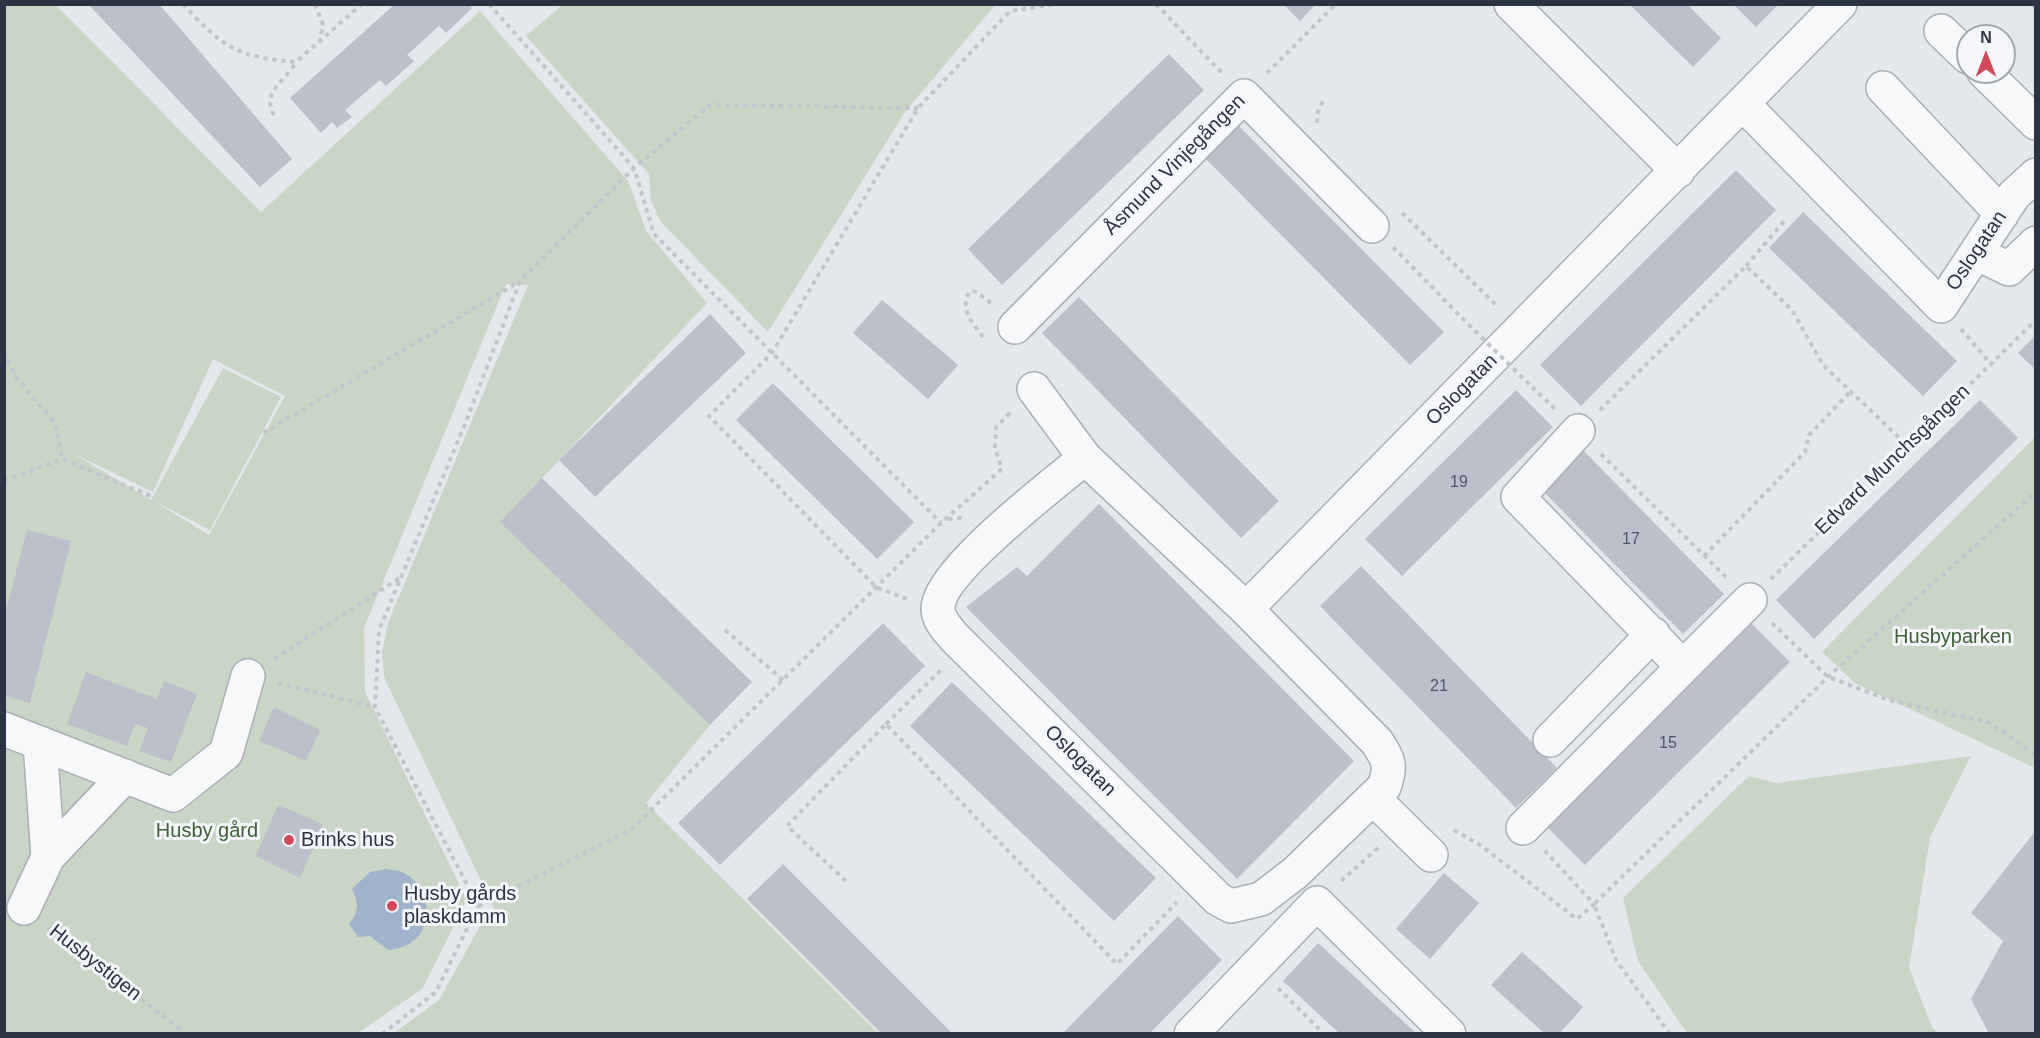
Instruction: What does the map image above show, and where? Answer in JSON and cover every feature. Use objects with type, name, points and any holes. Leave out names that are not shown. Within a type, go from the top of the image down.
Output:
[{"type":"street","points":[[1511,4],[1678,171]]},
{"type":"street","name":"Oslogatan","points":[[1246,609],[1744,105],[1840,4]]},
{"type":"street","points":[[1941,31],[1956,45]]},
{"type":"street","points":[[1996,84],[2036,123]]},
{"type":"street","points":[[1883,88],[2002,214]]},
{"type":"street","points":[[1244,96],[1384,217]]},
{"type":"street","name":"Åsmund Vinjegången","points":[[1015,327],[1244,96]]},
{"type":"street","name":"Oslogatan","points":[[1744,105],[1941,306],[2014,195],[2036,176]]},
{"type":"street","points":[[1976,253],[2009,269],[2036,243]]},
{"type":"street","points":[[1034,389],[1085,458]]},
{"type":"street","points":[[1578,431],[1518,497],[1683,667]]},
{"type":"street","name":"Oslogatan","points":[[1085,458],[1246,609],[1377,742],[1389,761],[1389,773],[1384,787],[1374,798],[1295,873],[1253,903],[1231,906],[1218,899],[965,647],[945,626],[938,610],[949,582],[986,542],[1085,458]]},
{"type":"street","points":[[1523,828],[1750,600]]},
{"type":"street","points":[[1550,740],[1653,634]]},
{"type":"street","points":[[4,729],[173,795],[226,753],[248,676]]},
{"type":"street","points":[[40,743],[48,857]]},
{"type":"street","points":[[24,908],[48,857],[125,776]]},
{"type":"street","points":[[1374,798],[1431,855]]},
{"type":"street","points":[[1191,1034],[1317,903],[1449,1034]]},
{"type":"path","points":[[183,4],[224,44],[257,58],[296,62]]},
{"type":"path","points":[[315,4],[323,25],[320,40]]},
{"type":"path","points":[[274,115],[271,104],[273,91],[292,70],[296,62],[362,4]]},
{"type":"path","points":[[489,4],[633,168],[654,234],[941,523]]},
{"type":"path","points":[[876,587],[709,417],[772,353],[918,108],[1010,11],[1056,4]]},
{"type":"path","points":[[1156,4],[1244,96]]},
{"type":"path","name":"Åsmund Vinjegången","points":[[1244,96],[1336,4]]},
{"type":"path","points":[[2032,4],[2036,8]]},
{"type":"path","points":[[1321,133],[1317,122],[1318,111],[1324,99]]},
{"type":"path","points":[[263,433],[520,281],[633,168],[710,105],[918,108]]},
{"type":"path","points":[[1384,217],[1462,318],[1532,387]]},
{"type":"path","points":[[1384,217],[1521,330]]},
{"type":"path","points":[[1786,219],[1746,266],[1578,431],[1828,677],[1889,700],[1990,723],[2036,755]]},
{"type":"path","points":[[1746,266],[1792,310],[1823,365],[1908,446]]},
{"type":"path","points":[[478,906],[375,707],[379,630],[465,424],[520,281]]},
{"type":"path","points":[[1941,306],[1991,364]]},
{"type":"path","name":"Edvard Munchsgången","points":[[1750,600],[2036,320]]},
{"type":"path","points":[[4,352],[16,377],[55,423],[62,459]]},
{"type":"path","points":[[381,1034],[436,992],[478,906],[631,830],[941,523],[1002,469],[995,448],[996,427],[1034,389]]},
{"type":"path","points":[[1704,556],[1805,452],[1809,435],[1851,391]]},
{"type":"path","points":[[4,482],[62,459],[153,497]]},
{"type":"path","points":[[1480,845],[1577,919],[1828,677],[2036,492]]},
{"type":"path","points":[[248,676],[401,576]]},
{"type":"path","points":[[725,630],[783,680]]},
{"type":"path","points":[[846,881],[787,826],[965,647]]},
{"type":"path","points":[[248,676],[375,707]]},
{"type":"path","points":[[886,724],[1117,964],[1199,880]]},
{"type":"path","points":[[1523,828],[1594,904],[1616,960],[1670,1034]]},
{"type":"path","name":"Husbystigen","points":[[24,908],[186,1034]]},
{"type":"path","points":[[1256,966],[1324,1034]]},
{"type":"green space","points":[[5,5],[56,5],[261,212],[480,11],[628,181],[646,231],[707,303],[501,522],[710,725],[646,803],[878,1033],[394,1033],[439,1000],[486,915],[494,908],[384,677],[382,652],[388,623],[528,285],[506,284],[364,628],[365,692],[467,900],[422,989],[358,1033],[5,1034]],"holes":[[[213,359],[285,396],[209,535],[154,501],[210,530],[281,397],[223,368],[151,500],[72,453],[153,492]]]},
{"type":"green space","points":[[562,5],[995,5],[905,112],[768,332],[661,222],[651,201],[649,174],[526,36]]},
{"type":"green space","name":"Husbyparken","points":[[2035,437],[2035,768],[1855,683],[1822,652]]},
{"type":"green space","points":[[1971,756],[1930,838],[1909,968],[1933,1029],[1939,1033],[1687,1033],[1638,961],[1623,898],[1749,776],[1777,783]]},
{"type":"water","name":"Husby gårds plaskdamm","points":[[386,869],[402,872],[413,880],[420,888],[426,909],[423,930],[416,938],[405,946],[388,950],[370,936],[358,937],[349,924],[357,907],[352,889],[370,872]]},
{"type":"building","points":[[88,4],[159,4],[292,159],[260,187]]},
{"type":"building","points":[[395,4],[468,4],[472,8],[446,33],[439,26],[407,55],[414,61],[386,86],[380,80],[345,110],[352,117],[337,128],[332,122],[321,133],[290,98]]},
{"type":"building","points":[[1283,4],[1316,4],[1300,21]]},
{"type":"building","points":[[1629,4],[1687,4],[1721,38],[1693,67]]},
{"type":"building","points":[[1733,4],[1779,4],[1756,27]]},
{"type":"building","points":[[1169,54],[1204,90],[1002,285],[968,249]]},
{"type":"building","points":[[1237,124],[1444,332],[1410,365],[1204,157]]},
{"type":"building","points":[[1736,170],[1776,210],[1581,406],[1540,365]]},
{"type":"building","points":[[1803,212],[1957,361],[1923,396],[1769,248]]},
{"type":"building","points":[[1079,297],[1279,501],[1241,538],[1042,333]]},
{"type":"building","points":[[882,300],[958,365],[928,399],[853,333]]},
{"type":"building","points":[[710,314],[746,353],[595,497],[559,460]]},
{"type":"building","points":[[2036,335],[2036,370],[2018,353]]},
{"type":"building","points":[[773,383],[914,522],[877,559],[736,420]]},
{"type":"building","points":[[1516,390],[1553,427],[1402,576],[1365,539]]},
{"type":"building","points":[[1980,400],[2018,438],[1814,639],[1776,600]]},
{"type":"building","points":[[1579,446],[1724,594],[1683,634],[1538,486]]},
{"type":"building","points":[[542,478],[752,682],[710,725],[500,522]]},
{"type":"building","points":[[1099,504],[1354,761],[1237,879],[966,607],[1017,567],[1027,576]]},
{"type":"building","points":[[27,530],[71,541],[30,703],[4,696],[4,618]]},
{"type":"building","points":[[1361,566],[1557,768],[1516,808],[1320,606]]},
{"type":"building","points":[[883,623],[925,666],[720,865],[678,823]]},
{"type":"building","points":[[1751,623],[1790,662],[1585,865],[1546,826]]},
{"type":"building","name":"Husby gård","points":[[86,672],[157,699],[164,681],[197,694],[171,762],[139,751],[148,728],[135,724],[127,746],[67,724]]},
{"type":"building","points":[[952,682],[1156,878],[1114,921],[910,726]]},
{"type":"building","points":[[274,707],[320,730],[306,761],[259,741]]},
{"type":"building","name":"Brinks hus","points":[[278,805],[323,824],[300,878],[256,856]]},
{"type":"building","points":[[2036,830],[2036,1034],[1989,1034],[1971,999],[2003,941],[1971,913]]},
{"type":"building","points":[[783,864],[953,1034],[882,1034],[747,899]]},
{"type":"building","points":[[1444,873],[1479,903],[1430,959],[1396,929]]},
{"type":"building","points":[[1178,916],[1222,960],[1149,1034],[1062,1034]]},
{"type":"building","points":[[1318,943],[1417,1034],[1340,1034],[1283,981]]},
{"type":"building","points":[[1522,952],[1583,1007],[1559,1034],[1545,1034],[1491,985]]},
{"type":"place","name":"Brinks hus","points":[[289,840]]},
{"type":"place","name":"Husby gårds plaskdamm","points":[[392,906]]}]
